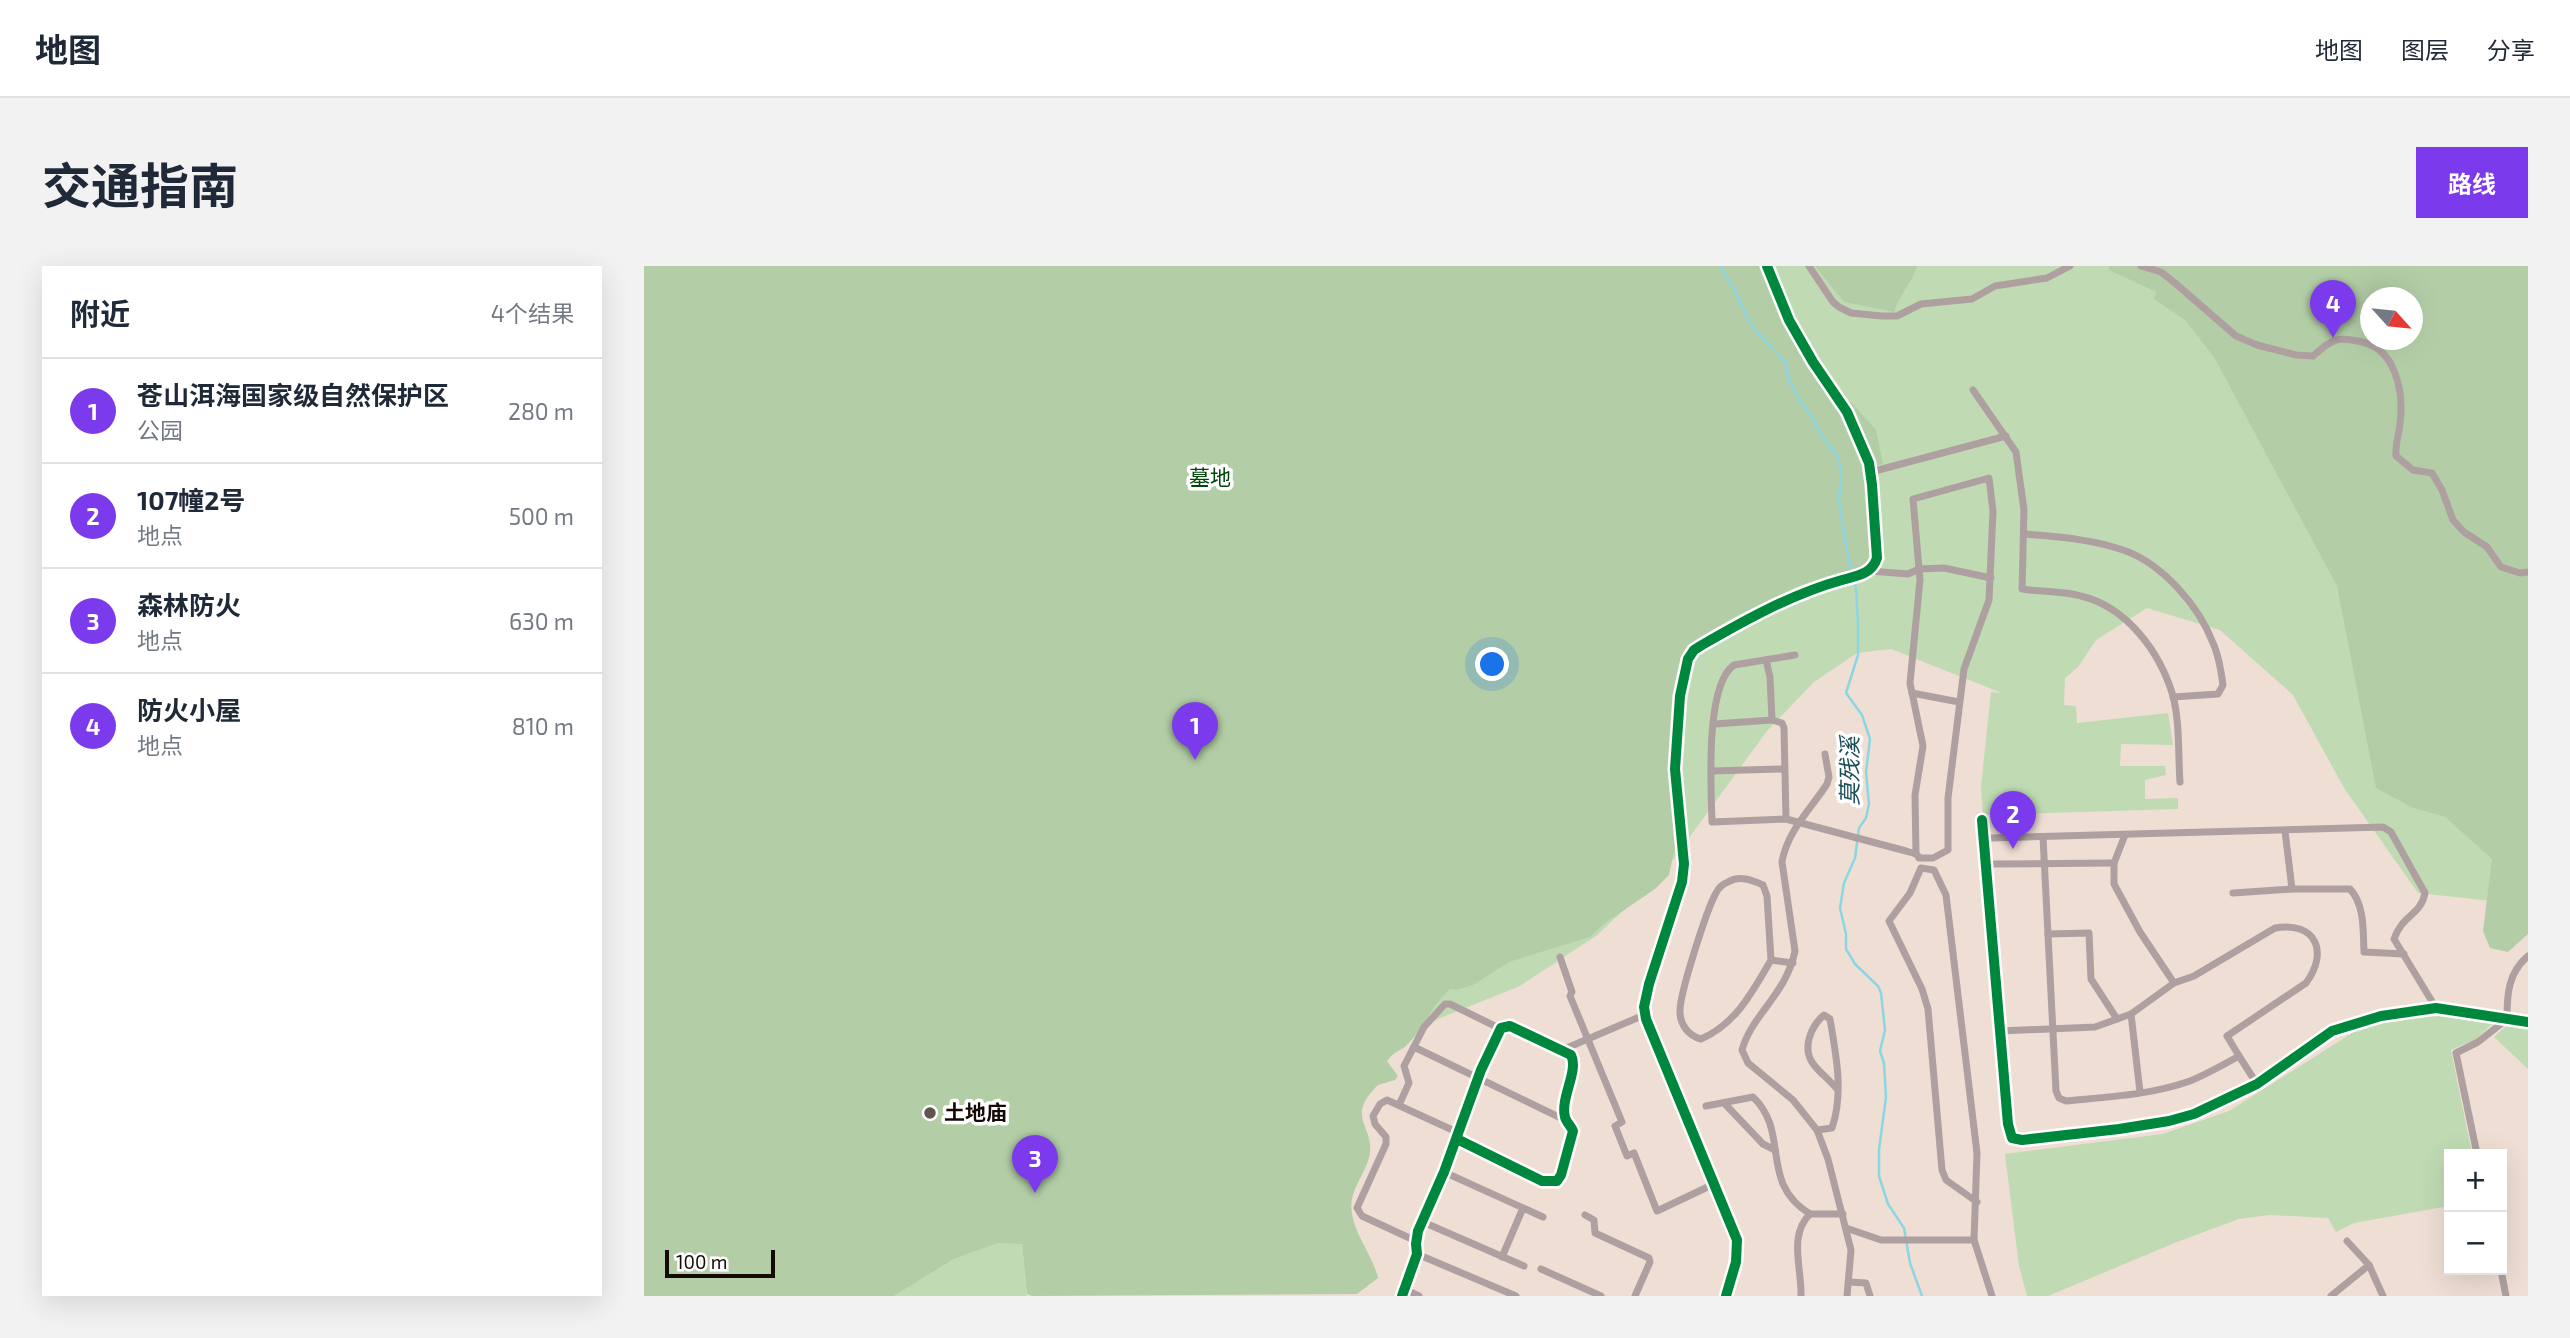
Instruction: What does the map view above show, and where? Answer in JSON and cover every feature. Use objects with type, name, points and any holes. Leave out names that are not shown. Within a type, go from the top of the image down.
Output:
[{"type":"street","points":[[1767,266],[1772,283],[1799,340],[1847,412],[1871,472],[1878,552],[1876,562],[1868,572]]},
{"type":"street","points":[[1809,266],[1839,307],[1852,313],[1882,316],[1897,316],[1921,304],[1972,299],[1995,286],[2047,278],[2070,266]]},
{"type":"street","points":[[2141,266],[2161,272],[2236,336],[2258,345],[2296,355],[2313,356],[2342,337],[2372,344],[2387,356],[2397,379],[2400,422],[2395,441],[2396,456],[2413,470],[2432,473],[2442,490],[2453,520],[2464,532],[2487,547],[2501,567],[2520,573],[2528,572]]},
{"type":"street","points":[[1973,390],[2016,452],[2021,476],[2024,534],[2022,589],[2080,596],[2107,606],[2131,624],[2154,653],[2173,697],[2180,782]]},
{"type":"street","points":[[1871,472],[2006,436]]},
{"type":"street","points":[[1795,656],[1734,665],[1728,670],[1715,700],[1711,771],[1712,822],[1786,819],[1918,856],[1933,858],[1948,850],[1948,798],[1964,669],[1989,600],[1993,511],[1989,478],[1913,499],[1920,580],[1909,668],[1923,746],[1915,794],[1918,856],[1921,868],[1910,893],[1889,921],[1923,989],[1928,1009],[1942,1170],[1946,1180],[1977,1202]]},
{"type":"street","points":[[2024,534],[2077,539],[2128,552],[2167,578],[2182,592],[2212,640],[2223,685],[2218,694],[2173,697]]},
{"type":"street","points":[[1726,1296],[1738,1247],[1734,1232],[1644,1015],[1645,998],[1683,876],[1675,769],[1680,696],[1688,659],[1694,650],[1753,615],[1805,592],[1868,572],[1908,574],[1919,569],[1944,568],[1991,578]]},
{"type":"street","points":[[1766,660],[1770,677],[1772,720]]},
{"type":"street","points":[[1912,693],[1959,702]]},
{"type":"street","points":[[1714,724],[1772,720],[1782,723],[1786,819]]},
{"type":"street","points":[[1825,754],[1828,784],[1798,824],[1783,852],[1782,862],[1795,951],[1793,962],[1785,983],[1749,1034],[1742,1050],[1748,1063],[1793,1100],[1818,1130],[1851,1250],[1847,1296]]},
{"type":"street","points":[[1711,771],[1784,769]]},
{"type":"street","points":[[1982,820],[2010,1135],[2017,1140],[2119,1129],[2193,1114],[2257,1084],[2332,1031],[2381,1016],[2436,1007],[2528,1022]]},
{"type":"street","points":[[1991,838],[2383,827],[2390,832],[2425,893],[2423,903],[2403,921],[2395,939],[2436,1007]]},
{"type":"street","points":[[2285,831],[2292,889]]},
{"type":"street","points":[[2125,835],[2114,863],[2113,884],[2174,984]]},
{"type":"street","points":[[2043,837],[2056,1091],[2059,1098],[2066,1101],[2140,1092],[2189,1081],[2239,1056]]},
{"type":"street","points":[[1933,858],[1934,870],[1946,895],[1977,1153],[1974,1240],[1992,1296]]},
{"type":"street","points":[[1994,864],[2114,863]]},
{"type":"street","points":[[1921,868],[1934,870]]},
{"type":"street","points":[[1750,878],[1763,885],[1767,896],[1771,960],[1727,1025],[1701,1039],[1693,1037],[1684,1027],[1679,1012],[1709,907],[1717,890],[1730,880],[1750,878]]},
{"type":"street","points":[[2233,893],[2350,889],[2357,897],[2364,952],[2404,954]]},
{"type":"street","points":[[2000,1031],[2095,1027],[2131,1014],[2174,984],[2194,976],[2275,928],[2290,925],[2301,927],[2313,938],[2318,950],[2315,971],[2306,983],[2227,1036],[2257,1084]]},
{"type":"street","points":[[2048,934],[2089,933],[2091,979],[2117,1019]]},
{"type":"street","points":[[2476,1149],[2456,1053],[2478,1042],[2507,1018],[2511,978],[2528,956]]},
{"type":"street","points":[[1560,957],[1572,992],[1570,996],[1622,1122],[1615,1126],[1627,1156],[1634,1153],[1657,1211],[1714,1184]]},
{"type":"street","points":[[1771,960],[1793,962]]},
{"type":"street","points":[[1399,1105],[1409,1083],[1404,1066],[1428,1021],[1447,1003],[1501,1028],[1510,1026],[1562,1050],[1570,1054],[1574,1063],[1564,1113],[1573,1132],[1561,1175],[1553,1182],[1542,1181],[1391,1101],[1382,1101],[1373,1116],[1375,1124],[1385,1135],[1386,1144],[1357,1208],[1362,1216],[1416,1241]]},
{"type":"street","points":[[2131,1014],[2140,1092]]},
{"type":"street","points":[[1562,1050],[1644,1015]]},
{"type":"street","points":[[1818,1130],[1832,1128],[1837,1114],[1838,1068],[1830,1019],[1824,1015],[1814,1024],[1808,1043],[1812,1063],[1837,1089]]},
{"type":"street","points":[[1419,1296],[1403,1293],[1417,1254],[1416,1241],[1458,1136],[1477,1079],[1501,1028]]},
{"type":"street","points":[[1414,1048],[1567,1121]]},
{"type":"street","points":[[1706,1107],[1753,1097],[1763,1107],[1774,1137],[1778,1176],[1794,1205],[1810,1214],[1843,1214]]},
{"type":"street","points":[[1725,1104],[1763,1143],[1775,1150]]},
{"type":"street","points":[[1444,1172],[1543,1217]]},
{"type":"street","points":[[1503,1257],[1522,1208]]},
{"type":"street","points":[[1801,1296],[1797,1234],[1802,1222],[1810,1214]]},
{"type":"street","points":[[1586,1215],[1594,1220],[1595,1233],[1649,1258],[1650,1262],[1635,1296]]},
{"type":"street","points":[[1423,1222],[1524,1266]]},
{"type":"street","points":[[1846,1228],[1881,1240],[1974,1240]]},
{"type":"street","points":[[2347,1241],[2369,1265],[2383,1296]]},
{"type":"street","points":[[1417,1254],[1516,1296]]},
{"type":"street","points":[[2331,1296],[2369,1265]]},
{"type":"street","points":[[1541,1269],[1601,1296]]},
{"type":"street","points":[[2502,1275],[2506,1296]]},
{"type":"street","points":[[1849,1282],[1866,1283],[1870,1296]]},
{"type":"green space","name":"墓地","points":[[644,266],[2528,266],[2528,905],[2418,893],[2344,788],[2293,695],[2220,630],[2147,608],[2096,640],[2078,667],[2065,678],[2064,705],[2076,706],[2077,723],[2168,713],[2173,745],[2121,744],[2120,766],[2165,766],[2166,775],[2145,780],[2145,799],[2178,798],[2178,809],[1983,815],[1981,787],[1991,692],[2002,693],[1891,649],[1857,653],[1814,682],[1767,731],[1664,872],[1596,936],[1520,986],[1367,1045]]},
{"type":"green space","name":"墓地","points":[[644,266],[1763,266],[1780,309],[1817,380],[1852,403],[1876,430],[1883,464],[1865,469],[1871,521],[1870,549],[1862,568],[1801,585],[1734,617],[1696,640],[1687,649],[1679,664],[1674,687],[1671,801],[1676,842],[1669,875],[1655,889],[1605,923],[1590,937],[1509,962],[1473,985],[1450,989],[1409,1043],[1387,1061],[1398,1076],[1395,1080],[1378,1085],[1363,1106],[1363,1122],[1369,1138],[1369,1158],[1354,1192],[1351,1206],[1357,1231],[1378,1278],[1357,1294],[1032,1296],[1027,1294],[1022,1244],[998,1243],[954,1259],[894,1296],[644,1296]]},
{"type":"green space","points":[[1815,266],[1917,266],[1894,312],[1844,302]]},
{"type":"green space","points":[[2109,266],[2528,266],[2528,934],[2508,952],[2490,948],[2483,931],[2492,859],[2445,817],[2411,807],[2376,788],[2337,586],[2214,357],[2185,320],[2154,299],[2156,292],[2109,270]]},
{"type":"green space","points":[[2440,1016],[2492,1024],[2476,1039],[2451,1050],[2471,1149],[2444,1149],[2444,1207],[2354,1223],[2336,1232],[2328,1218],[2269,1215],[2239,1219],[2048,1296],[2027,1296],[2019,1266],[2005,1154],[2163,1134],[2229,1111],[2360,1028],[2398,1020]]},
{"type":"green space","points":[[2506,1026],[2528,1029],[2528,1069],[2494,1037]]},
{"type":"green space","points":[[997,1243],[1022,1243],[1027,1296],[894,1296],[954,1259]]},
{"type":"waterway","name":"莫残溪","points":[[1720,266],[1751,325],[1786,363],[1788,378],[1821,435],[1838,457],[1841,472],[1839,501],[1856,589],[1858,622],[1858,655],[1846,693],[1862,715],[1870,739],[1866,772],[1869,804],[1866,818],[1859,828],[1855,858],[1844,883],[1840,908],[1846,934],[1846,949],[1855,964],[1878,986],[1881,993],[1885,1030],[1880,1051],[1884,1063],[1886,1097],[1879,1150],[1879,1176],[1888,1204],[1904,1228],[1910,1263],[1922,1296]]},
{"type":"cycle path","points":[[1726,1296],[1736,1262],[1737,1240],[1646,1019],[1644,1007],[1682,882],[1684,864],[1675,769],[1680,696],[1688,659],[1694,650],[1788,600],[1863,574],[1872,568],[1877,558],[1869,463],[1847,412],[1789,320],[1767,266]]},
{"type":"cycle path","points":[[1982,820],[2008,1124],[2012,1138],[2022,1140],[2119,1129],[2194,1114],[2257,1084],[2332,1031],[2381,1016],[2436,1008],[2528,1022]]},
{"type":"cycle path","points":[[1402,1296],[1417,1254],[1418,1231],[1444,1172],[1481,1070],[1501,1028],[1510,1026],[1571,1055],[1573,1069],[1564,1110],[1573,1131],[1557,1181],[1542,1181],[1457,1139]]},
{"type":"place","name":"防火小屋","points":[[2333,338]]},
{"type":"place","name":"苍山洱海国家级自然保护区","points":[[1195,760]]},
{"type":"place","name":"107幢2号","points":[[2013,849]]},
{"type":"place","name":"土地庙","points":[[930,1113]]},
{"type":"place","name":"森林防火","points":[[1035,1193]]}]
